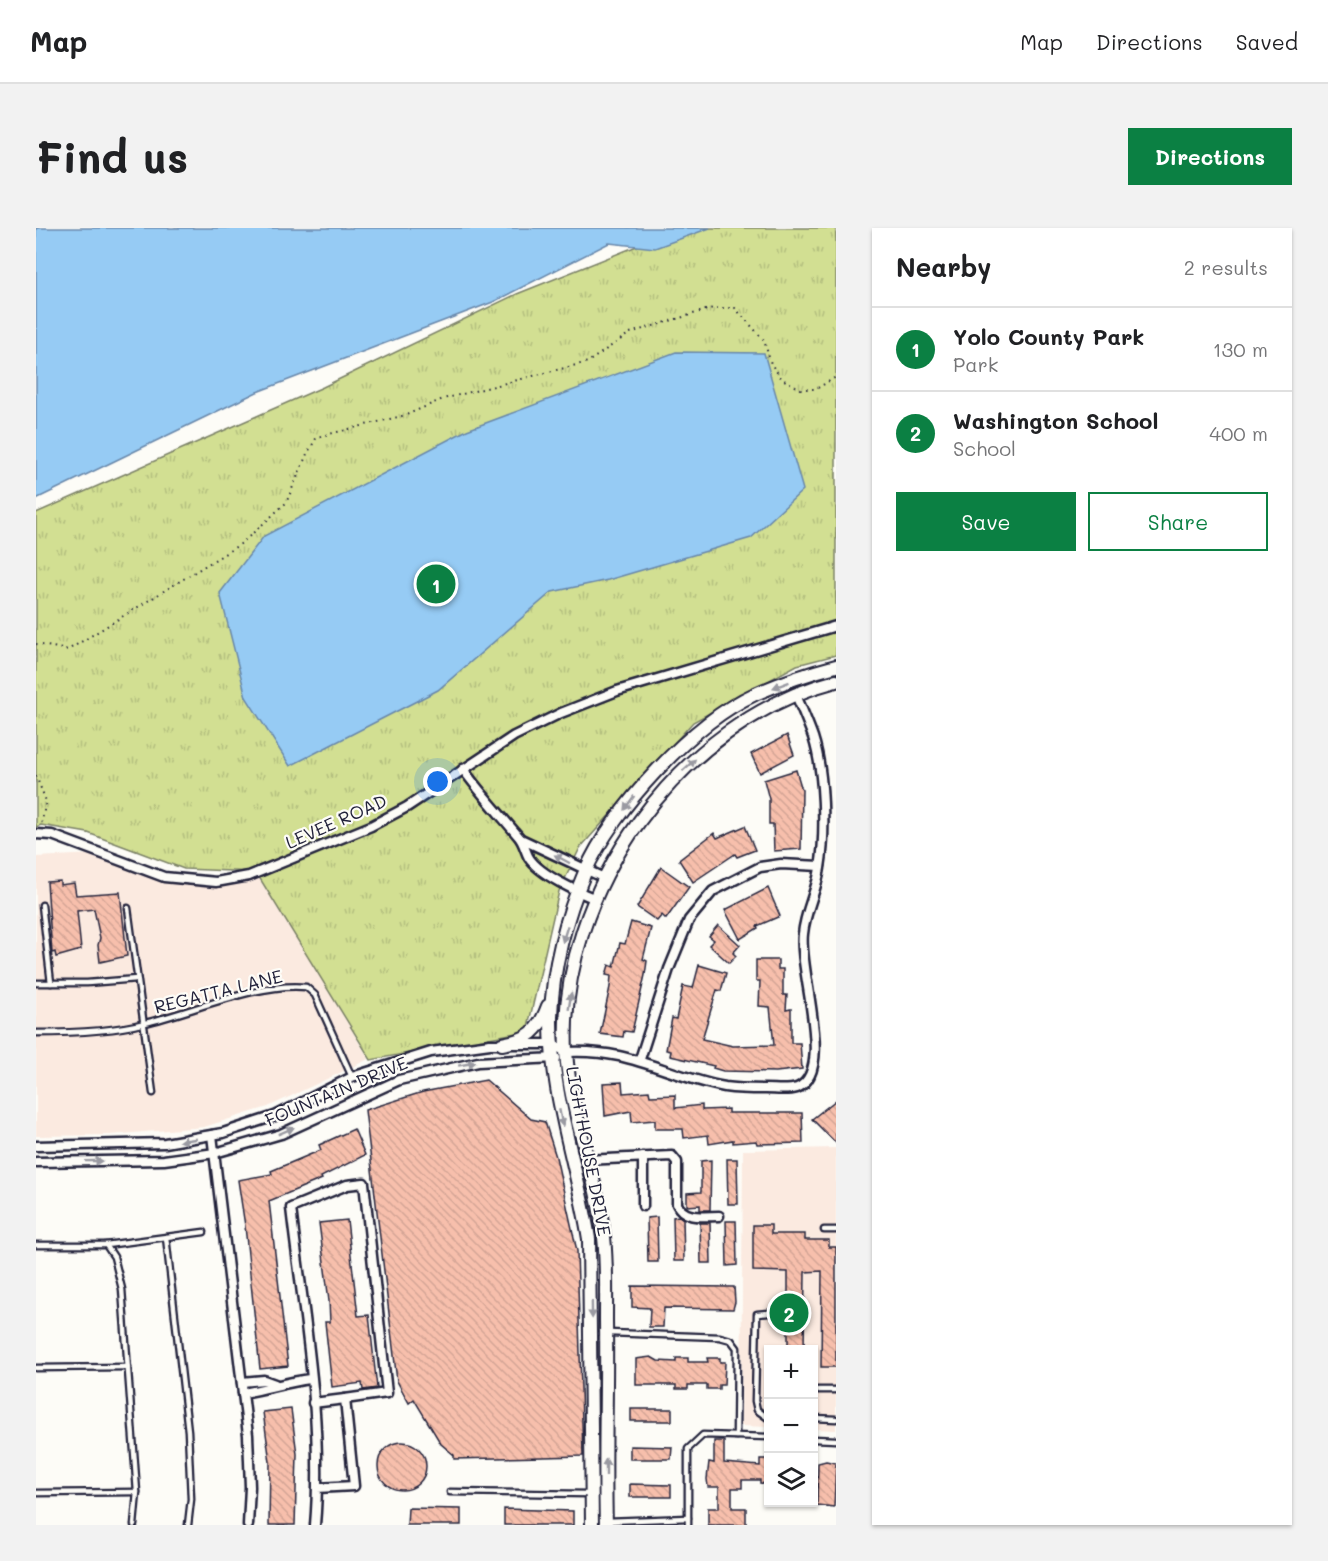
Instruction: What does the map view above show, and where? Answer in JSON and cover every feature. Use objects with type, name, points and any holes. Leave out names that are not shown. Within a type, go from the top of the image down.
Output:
[{"type":"street","name":"LEVEE ROAD","points":[[38,834],[89,848],[164,877],[216,882],[249,876],[371,826],[407,807],[514,736],[607,695],[836,626]]},
{"type":"street","name":"LIGHTHOUSE DRIVE","points":[[592,1525],[590,1239],[584,1206],[565,1138],[552,1044],[553,994],[563,937],[585,871],[638,792],[660,767],[705,726],[753,695],[836,666]]},
{"type":"street","name":"LIGHTHOUSE DRIVE","points":[[606,1523],[604,1238],[598,1203],[585,1160],[571,1094],[566,1052],[566,1023],[577,954],[604,878],[628,835],[668,784],[706,749],[741,724],[796,695],[836,681]]},
{"type":"street","points":[[553,1060],[566,1052],[588,1050],[640,1059],[697,1080],[726,1087],[794,1089],[809,1083],[818,1071],[819,1024],[803,964],[802,934],[820,866],[819,762],[814,738],[796,695]]},
{"type":"street","points":[[463,769],[491,807],[521,839],[530,859],[538,868],[578,892],[596,899]]},
{"type":"street","points":[[521,839],[604,878]]},
{"type":"street","points":[[640,1059],[669,969],[689,920],[713,891],[760,867],[781,864],[820,866]]},
{"type":"street","points":[[502,1044],[521,1041],[534,1033],[542,1023],[553,994]]},
{"type":"street","name":"FOUNTAIN DRIVE","points":[[36,1146],[165,1143],[212,1135],[275,1116],[352,1077],[431,1052],[464,1046],[552,1044],[566,1052]]},
{"type":"street","name":"FOUNTAIN DRIVE","points":[[36,1162],[164,1160],[215,1154],[281,1134],[399,1080],[477,1062],[553,1060]]},
{"type":"street","points":[[212,1135],[250,1463],[248,1525]]},
{"type":"street","points":[[585,1160],[672,1156],[677,1162],[680,1210],[690,1216],[718,1216]]},
{"type":"street","points":[[643,1157],[643,1206]]},
{"type":"street","points":[[313,1403],[387,1393],[364,1183],[347,1185],[291,1208],[313,1403],[317,1488],[315,1525]]},
{"type":"street","points":[[243,1393],[265,1389],[275,1384],[310,1379]]},
{"type":"street","points":[[242,1382],[264,1380],[275,1384]]},
{"type":"street","points":[[317,1488],[354,1486],[345,1399]]},
{"type":"lane","points":[[42,905],[51,983]]},
{"type":"lane","points":[[128,908],[153,1093]]},
{"type":"lane","points":[[36,983],[137,978]]},
{"type":"lane","name":"REGATTA LANE","points":[[36,1033],[60,1033],[143,1024],[270,989],[306,987],[315,995],[352,1077]]},
{"type":"lane","points":[[824,1230],[836,1230]]},
{"type":"lane","points":[[36,1245],[106,1245],[204,1232]]},
{"type":"lane","points":[[166,1237],[188,1431],[191,1499],[189,1525]]},
{"type":"lane","points":[[106,1245],[118,1269],[128,1367],[137,1492],[134,1525]]},
{"type":"lane","points":[[764,1415],[757,1410],[755,1401],[757,1314],[782,1312]]},
{"type":"lane","points":[[606,1333],[720,1337],[731,1340],[737,1348],[736,1436]]},
{"type":"lane","points":[[36,1368],[128,1367]]},
{"type":"lane","points":[[818,1390],[836,1390]]},
{"type":"lane","points":[[818,1418],[836,1419]]},
{"type":"lane","points":[[688,1525],[688,1449],[703,1435],[764,1437]]},
{"type":"lane","points":[[818,1439],[836,1440]]},
{"type":"lane","points":[[36,1493],[137,1492]]},
{"type":"lane","points":[[450,1492],[592,1494]]},
{"type":"lane","points":[[606,1523],[688,1518]]},
{"type":"path","points":[[36,644],[68,650],[242,543],[286,503],[317,437],[406,415],[443,399],[588,362],[630,333],[713,308],[735,308],[764,340],[771,364],[783,379],[801,389],[816,389],[836,377]]},
{"type":"path","points":[[36,776],[46,801],[38,834]]},
{"type":"shaded area","points":[[94,854],[173,882],[262,878],[369,1059],[268,1107],[204,1127],[109,1135],[36,1136],[36,857]]},
{"type":"shaded area","points":[[836,1148],[836,1430],[818,1429],[818,1345],[764,1345],[764,1427],[741,1426],[743,1150]]},
{"type":"green space","points":[[682,228],[836,228],[836,655],[797,665],[693,722],[580,848],[559,891],[527,1031],[371,1060],[256,872],[184,869],[88,833],[41,825],[36,827],[36,513],[323,387],[517,294]]},
{"type":"water","points":[[36,228],[710,228],[655,248],[609,243],[493,302],[257,392],[36,499]]},
{"type":"water","points":[[676,352],[764,353],[803,490],[751,538],[608,580],[552,592],[438,690],[290,766],[246,697],[220,593],[264,536],[467,430]]},
{"type":"building","points":[[787,735],[794,755],[760,773],[751,754]]},
{"type":"building","points":[[796,770],[802,790],[801,849],[774,851],[773,824],[769,824],[769,799],[764,780]]},
{"type":"building","points":[[745,826],[755,850],[737,857],[735,854],[693,882],[679,860],[714,833],[717,838]]},
{"type":"building","points":[[661,867],[689,887],[666,919],[662,915],[657,921],[637,907]]},
{"type":"building","points":[[60,881],[60,885],[74,883],[76,895],[120,892],[127,956],[100,962],[98,945],[100,938],[94,909],[77,911],[81,950],[56,957],[55,952],[52,953],[47,882]]},
{"type":"building","points":[[768,888],[780,916],[757,926],[758,928],[740,939],[725,910]]},
{"type":"building","points":[[631,922],[651,928],[643,959],[647,961],[645,975],[632,1032],[624,1031],[623,1037],[600,1034],[610,987],[611,976],[606,975],[609,965],[614,967],[620,943],[625,944]]},
{"type":"building","points":[[718,925],[740,945],[733,953],[736,956],[729,963],[709,945],[714,940],[709,936]]},
{"type":"building","points":[[756,960],[778,960],[778,969],[783,969],[783,995],[787,995],[786,1010],[791,1009],[791,1043],[800,1043],[802,1069],[776,1072],[723,1071],[713,1068],[714,1066],[670,1056],[671,1051],[666,1050],[672,1018],[676,1019],[683,986],[693,988],[699,965],[726,973],[721,991],[717,990],[702,1039],[733,1046],[774,1045],[770,1007],[759,1006],[760,981],[756,981]]},
{"type":"building","points":[[486,1080],[531,1119],[545,1122],[556,1157],[577,1251],[583,1456],[454,1459],[454,1455],[441,1444],[414,1399],[409,1403],[397,1381],[365,1110],[423,1092]]},
{"type":"building","points":[[622,1082],[623,1093],[649,1091],[650,1096],[675,1095],[675,1108],[702,1105],[702,1110],[728,1109],[728,1113],[802,1113],[803,1143],[757,1144],[756,1141],[733,1143],[733,1140],[709,1144],[708,1135],[684,1138],[683,1129],[655,1129],[655,1120],[632,1122],[631,1111],[605,1116],[603,1083]]},
{"type":"building","points":[[836,1100],[836,1143],[812,1119]]},
{"type":"building","points":[[354,1129],[365,1155],[321,1177],[322,1179],[269,1201],[288,1366],[260,1369],[238,1180],[272,1174],[271,1171],[321,1150],[319,1145]]},
{"type":"building","points":[[727,1159],[737,1159],[738,1204],[728,1204]]},
{"type":"building","points":[[711,1160],[710,1210],[700,1210],[700,1205],[687,1206],[687,1193],[701,1192],[701,1161]]},
{"type":"building","points":[[679,1216],[683,1219],[684,1261],[674,1261],[673,1217]]},
{"type":"building","points":[[657,1217],[658,1262],[648,1262],[647,1218]]},
{"type":"building","points":[[347,1220],[358,1316],[369,1315],[377,1388],[363,1390],[362,1383],[332,1387],[325,1322],[330,1322],[329,1301],[319,1223]]},
{"type":"building","points":[[726,1221],[736,1221],[737,1265],[727,1266]]},
{"type":"building","points":[[700,1223],[710,1223],[711,1263],[701,1263]]},
{"type":"building","points":[[753,1225],[771,1225],[771,1234],[805,1234],[805,1240],[829,1240],[829,1247],[836,1247],[836,1367],[821,1367],[822,1271],[805,1272],[804,1345],[788,1345],[788,1272],[753,1271]]},
{"type":"building","points":[[632,1286],[734,1287],[735,1302],[733,1309],[664,1308],[663,1327],[649,1327],[650,1308],[632,1307]]},
{"type":"building","points":[[651,1357],[658,1361],[676,1362],[676,1358],[688,1358],[688,1362],[708,1362],[707,1358],[720,1358],[720,1362],[725,1362],[724,1385],[719,1385],[719,1389],[707,1389],[707,1385],[688,1385],[688,1389],[676,1389],[676,1385],[636,1385],[636,1359]]},
{"type":"building","points":[[291,1409],[297,1454],[295,1525],[269,1525],[270,1462],[263,1412]]},
{"type":"building","points":[[631,1409],[672,1409],[672,1421],[631,1421]]},
{"type":"building","points":[[714,1441],[724,1441],[724,1463],[760,1466],[760,1459],[764,1459],[764,1484],[760,1483],[760,1480],[742,1480],[742,1488],[732,1488],[732,1508],[746,1508],[746,1525],[708,1525],[708,1508],[719,1508],[719,1487],[708,1487],[707,1479],[709,1462],[714,1463]]},
{"type":"building","points":[[397,1442],[407,1442],[422,1452],[426,1466],[425,1475],[416,1486],[407,1490],[397,1490],[382,1480],[378,1471],[378,1461],[388,1446]]},
{"type":"building","points":[[630,1446],[672,1447],[671,1459],[630,1459]]},
{"type":"building","points":[[826,1461],[836,1463],[834,1507],[818,1505],[818,1463]]},
{"type":"building","points":[[630,1484],[671,1485],[671,1497],[630,1497]]},
{"type":"building","points":[[408,1508],[461,1509],[461,1525],[407,1525]]},
{"type":"building","points":[[504,1509],[573,1511],[573,1525],[504,1525]]},
{"type":"place","name":"Yolo County Park","points":[[436,584]]},
{"type":"place","name":"Washington School","points":[[789,1313]]}]
